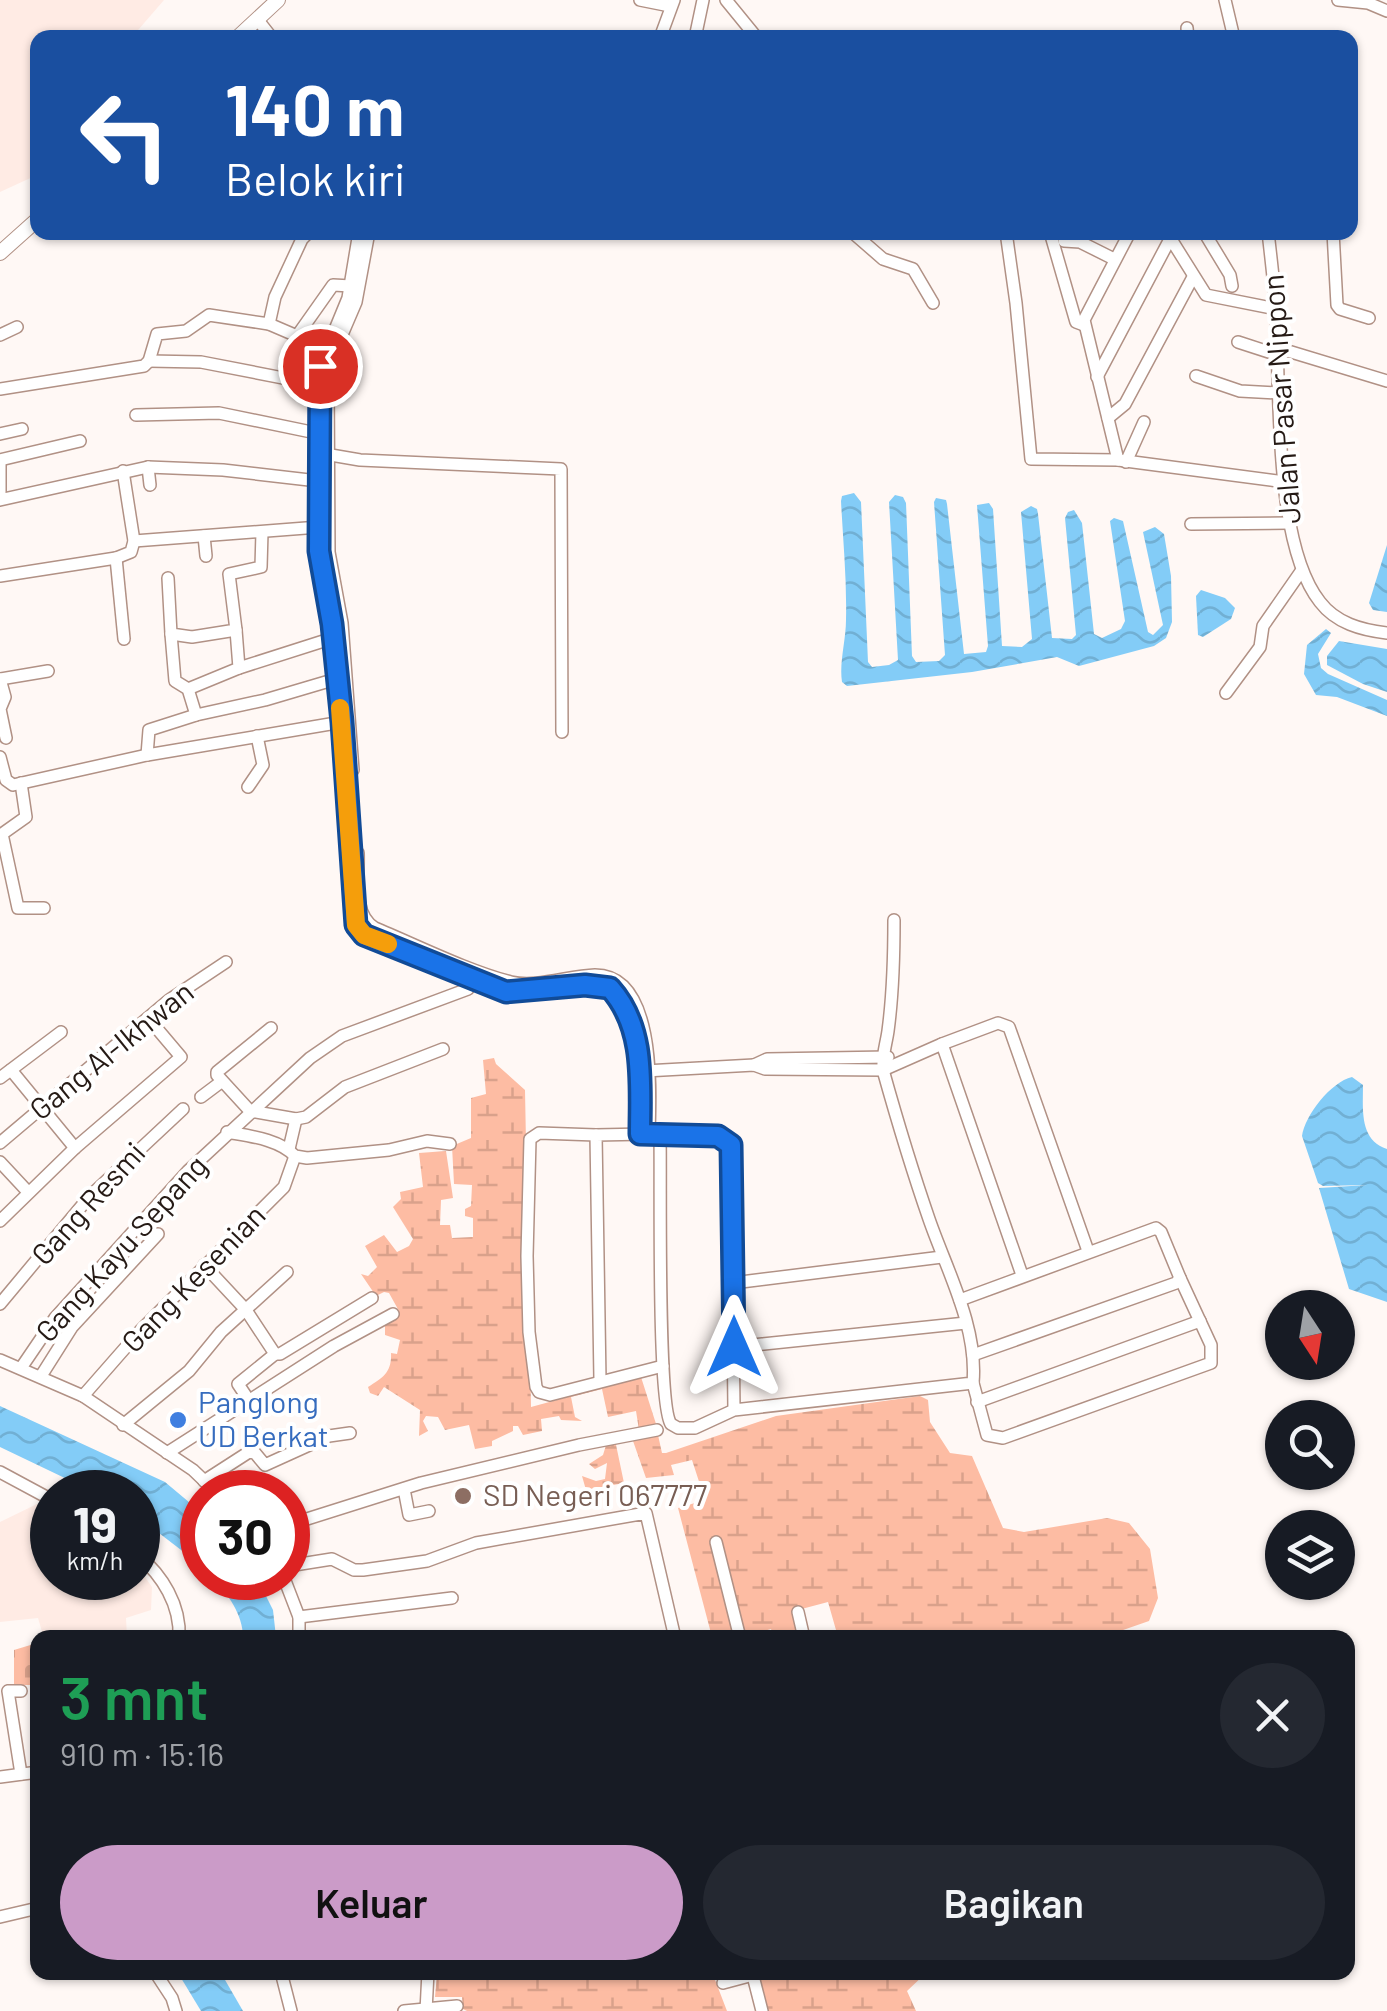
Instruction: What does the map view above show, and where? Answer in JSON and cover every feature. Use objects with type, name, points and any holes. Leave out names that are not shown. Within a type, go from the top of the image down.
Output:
[{"type":"main road","points":[[255,28],[278,0]]},
{"type":"main road","points":[[0,252],[30,225]]},
{"type":"street","points":[[640,0],[672,3],[663,30]]},
{"type":"street","points":[[696,30],[702,0]]},
{"type":"street","points":[[726,0],[750,30]]},
{"type":"street","points":[[1225,0],[1232,30]]},
{"type":"street","points":[[1338,0],[1368,3],[1387,10]]},
{"type":"street","points":[[269,324],[275,298],[302,240]]},
{"type":"street","points":[[357,240],[352,295],[323,355],[319,385],[353,805],[351,880],[356,925],[359,930],[508,986],[585,985],[622,993],[646,1071],[664,1408],[671,1424],[678,1428],[702,1426],[734,1410],[973,1383]]},
{"type":"street","points":[[350,768],[336,678],[337,624],[322,575],[318,481],[324,454],[329,370],[367,240]]},
{"type":"street","points":[[861,240],[883,259],[913,269],[933,303]]},
{"type":"street","points":[[1007,240],[1030,456],[1035,460],[1122,461],[1286,482]]},
{"type":"street","points":[[1052,240],[1076,322],[1084,325]]},
{"type":"street","points":[[1122,461],[1084,325],[1125,240]]},
{"type":"street","points":[[1097,377],[1166,240]]},
{"type":"street","points":[[1170,240],[1210,297],[1276,310]]},
{"type":"street","points":[[1209,240],[1230,275],[1232,286]]},
{"type":"street","name":"Jalan Pasar Nippon","points":[[1269,240],[1289,523],[1302,570],[1320,604],[1335,618],[1387,633]]},
{"type":"street","points":[[1333,240],[1337,305],[1340,310],[1369,318]]},
{"type":"street","points":[[1064,241],[1080,242],[1114,260]]},
{"type":"street","points":[[1108,418],[1125,404],[1193,277]]},
{"type":"street","points":[[150,361],[157,334],[186,331],[204,316],[269,324],[297,336],[333,285],[352,295]]},
{"type":"street","points":[[0,335],[17,327]]},
{"type":"street","points":[[1238,342],[1387,381]]},
{"type":"street","points":[[0,389],[92,372],[128,370],[150,361],[201,362],[319,385]]},
{"type":"street","points":[[1196,376],[1240,392],[1279,393]]},
{"type":"street","points":[[136,415],[219,414],[321,434]]},
{"type":"street","points":[[1122,461],[1144,422]]},
{"type":"street","points":[[0,434],[22,429]]},
{"type":"street","points":[[80,441],[0,461],[0,501],[148,467],[224,470],[318,481]]},
{"type":"street","points":[[324,454],[360,460],[561,469],[562,732]]},
{"type":"street","points":[[148,467],[150,485]]},
{"type":"street","points":[[4,576],[116,558],[131,552],[134,542],[123,472]]},
{"type":"street","points":[[1191,524],[1289,523]]},
{"type":"street","points":[[134,542],[319,527]]},
{"type":"street","points":[[239,668],[230,574],[261,567],[262,532]]},
{"type":"street","points":[[204,536],[206,556]]},
{"type":"street","points":[[116,558],[124,639]]},
{"type":"street","points":[[1226,693],[1260,647],[1266,622],[1302,570]]},
{"type":"street","points":[[168,578],[175,681],[188,689],[196,715]]},
{"type":"street","points":[[171,634],[192,636],[236,630]]},
{"type":"street","points":[[188,689],[239,668],[334,638]]},
{"type":"street","points":[[6,738],[0,708],[5,696],[0,679],[48,671]]},
{"type":"street","points":[[148,755],[148,730],[336,678]]},
{"type":"street","points":[[0,757],[10,784],[21,783],[148,755],[342,722]]},
{"type":"street","points":[[248,786],[263,764],[257,736]]},
{"type":"street","points":[[21,783],[26,817],[2,834],[6,887],[18,908],[44,908]]},
{"type":"street","points":[[894,920],[891,1000],[882,1070],[942,1258],[960,1300],[973,1355],[973,1383],[987,1435],[1003,1438],[1211,1363],[1211,1344],[1158,1228],[960,1300]]},
{"type":"street","name":"Gang Al-Ikhwan","points":[[0,1143],[148,1018],[226,962]]},
{"type":"street","name":"Gang Kayu Sepang","points":[[21,1368],[55,1318],[226,1132],[325,1046],[468,989]]},
{"type":"street","points":[[0,1221],[75,1148],[181,1057],[148,1018]]},
{"type":"street","points":[[646,1071],[754,1065],[766,1058],[859,1063],[882,1070],[898,1060],[998,1023],[1009,1028],[1088,1251]]},
{"type":"street","points":[[271,1028],[217,1072],[221,1082],[250,1110],[296,1119],[306,1117],[345,1087],[444,1049]]},
{"type":"street","points":[[61,1032],[6,1074],[75,1148]]},
{"type":"street","points":[[942,1044],[1022,1275]]},
{"type":"street","points":[[859,1063],[882,1055],[898,1060]]},
{"type":"street","points":[[201,1097],[221,1082]]},
{"type":"street","name":"Gang Resmi","points":[[0,1304],[90,1196],[183,1108]]},
{"type":"street","name":"Gang Kesenian","points":[[82,1396],[284,1187],[296,1119]]},
{"type":"street","points":[[226,1132],[292,1152],[389,1150],[426,1141],[450,1144]]},
{"type":"street","points":[[663,1366],[550,1395],[536,1387],[527,1256],[530,1139],[539,1133],[718,1136],[729,1142],[734,1410]]},
{"type":"street","points":[[596,1135],[600,1380]]},
{"type":"street","points":[[0,1162],[28,1192]]},
{"type":"street","points":[[41,1376],[72,1327],[158,1234]]},
{"type":"street","points":[[733,1283],[942,1258]]},
{"type":"street","points":[[204,1266],[246,1310],[275,1354]]},
{"type":"street","points":[[123,1424],[189,1370],[221,1332],[287,1272]]},
{"type":"street","points":[[973,1355],[1176,1283],[1180,1278]]},
{"type":"street","points":[[250,1402],[238,1384],[275,1354],[372,1298]]},
{"type":"street","points":[[166,1452],[334,1346],[393,1314]]},
{"type":"street","points":[[977,1402],[1200,1320]]},
{"type":"street","points":[[734,1347],[966,1323]]},
{"type":"street","points":[[0,1360],[82,1396],[190,1470]]},
{"type":"street","points":[[310,1518],[404,1489],[579,1445],[657,1430]]},
{"type":"street","points":[[220,1470],[249,1452],[255,1453],[265,1465],[329,1436],[350,1433]]},
{"type":"street","points":[[0,1472],[30,1488]]},
{"type":"street","points":[[404,1489],[409,1515],[429,1512]]},
{"type":"street","points":[[310,1563],[332,1560],[363,1570],[427,1562],[476,1543],[646,1513],[673,1630]]},
{"type":"street","points":[[716,1542],[738,1630]]},
{"type":"street","points":[[160,1582],[176,1605],[178,1630]]},
{"type":"street","points":[[299,1616],[452,1598]]},
{"type":"street","points":[[293,1600],[299,1630]]},
{"type":"street","points":[[798,1612],[802,1630]]},
{"type":"street","points":[[21,1690],[8,1691],[21,1774]]},
{"type":"street","points":[[0,1777],[30,1773]]},
{"type":"street","points":[[0,1917],[30,1910]]},
{"type":"street","points":[[159,1980],[176,2011]]},
{"type":"street","points":[[283,1980],[290,2011]]},
{"type":"street","points":[[426,2009],[428,1980]]},
{"type":"street","points":[[723,1983],[733,1980]]},
{"type":"street","points":[[754,1980],[762,2011]]},
{"type":"street","points":[[404,2011],[457,2006]]},
{"type":"shaded area","points":[[0,0],[164,0],[138,30],[30,30],[30,178],[0,192]]},
{"type":"shaded area","points":[[30,1507],[30,1600],[151,1600],[151,1610],[126,1618],[127,1630],[42,1630],[38,1618],[0,1622],[0,1522]]},
{"type":"green space","points":[[494,1058],[525,1090],[531,1407],[641,1377],[657,1427],[639,1430],[636,1411],[608,1417],[602,1389],[571,1397],[575,1417],[582,1421],[561,1420],[559,1416],[541,1419],[542,1431],[523,1435],[518,1426],[513,1426],[513,1431],[492,1441],[492,1446],[475,1449],[469,1425],[445,1430],[438,1417],[426,1416],[423,1421],[428,1431],[419,1436],[420,1410],[384,1387],[378,1396],[370,1393],[368,1387],[386,1374],[391,1353],[397,1354],[400,1340],[385,1335],[385,1320],[399,1311],[389,1293],[376,1296],[361,1274],[368,1276],[377,1267],[365,1246],[384,1235],[397,1252],[409,1246],[413,1239],[393,1207],[401,1199],[400,1192],[423,1187],[419,1153],[446,1151],[453,1198],[441,1200],[440,1225],[450,1225],[452,1238],[473,1237],[473,1218],[465,1216],[465,1209],[471,1206],[472,1185],[454,1184],[452,1146],[471,1138],[471,1098],[486,1094],[483,1060]]},
{"type":"green space","points":[[920,1396],[928,1400],[930,1422],[950,1453],[972,1456],[1003,1528],[1024,1532],[1107,1518],[1129,1523],[1150,1549],[1158,1598],[1149,1621],[1123,1630],[836,1630],[828,1602],[794,1611],[798,1630],[710,1630],[678,1508],[705,1500],[692,1460],[671,1465],[674,1475],[646,1478],[633,1441],[658,1435],[662,1453],[666,1453],[776,1416]]},
{"type":"green space","points":[[615,1440],[624,1483],[586,1490],[582,1476],[596,1481],[605,1479],[607,1463],[595,1469],[589,1464],[603,1455],[607,1442]]},
{"type":"green space","points":[[30,1645],[30,1685],[14,1685],[14,1650]]},
{"type":"green space","points":[[436,1980],[715,1980],[727,2011],[467,2011],[463,2009],[462,1997],[435,1997]]},
{"type":"green space","points":[[760,1980],[919,1980],[907,1991],[916,2011],[767,2011]]},
{"type":"water","points":[[854,493],[861,502],[868,662],[872,667],[898,660],[889,502],[895,495],[903,497],[906,503],[912,656],[916,662],[939,661],[945,655],[936,498],[946,500],[947,504],[964,654],[986,652],[988,646],[977,505],[989,503],[993,509],[1002,646],[1022,647],[1032,639],[1021,512],[1031,506],[1038,514],[1052,638],[1072,639],[1076,635],[1065,518],[1074,510],[1082,523],[1094,634],[1102,638],[1121,629],[1125,621],[1110,521],[1123,521],[1148,632],[1153,635],[1163,625],[1143,532],[1155,527],[1164,534],[1171,576],[1172,622],[1166,638],[1154,646],[1079,666],[1057,657],[972,672],[847,686],[841,675],[846,605],[841,501],[842,496]]},
{"type":"water","points":[[1387,545],[1387,612],[1373,610],[1369,603]]},
{"type":"water","points":[[1201,590],[1225,598],[1235,608],[1231,619],[1203,637],[1198,635],[1196,596]]},
{"type":"water","points":[[1326,629],[1331,633],[1318,654],[1321,668],[1387,700],[1387,716],[1337,697],[1316,695],[1304,674],[1307,645]]},
{"type":"water","points":[[1339,641],[1387,649],[1387,692],[1327,665],[1327,656]]},
{"type":"water","points":[[1352,1077],[1363,1085],[1367,1131],[1371,1139],[1387,1149],[1387,1302],[1349,1289],[1319,1188],[1367,1185],[1318,1183],[1302,1136],[1320,1100]]},
{"type":"water","points":[[0,1406],[139,1470],[48,1470],[0,1447]]},
{"type":"water","points":[[160,1480],[180,1495],[180,1549],[160,1534]]},
{"type":"water","points":[[230,1600],[268,1600],[275,1630],[242,1630]]},
{"type":"water","points":[[182,1980],[225,1980],[243,2011],[201,2011]]},
{"type":"slow traffic","points":[[340,708],[356,925],[364,935],[388,944]]},
{"type":"place","name":"Panglong UD Berkat","points":[[178,1420]]},
{"type":"place","name":"SD Negeri 067777","points":[[463,1496]]},
{"type":"route","points":[[320,366],[319,551],[335,649],[350,806],[356,925],[364,935],[506,992],[585,985],[610,988],[618,996],[638,1051],[640,1134],[718,1136],[731,1145],[734,1347]]}]
